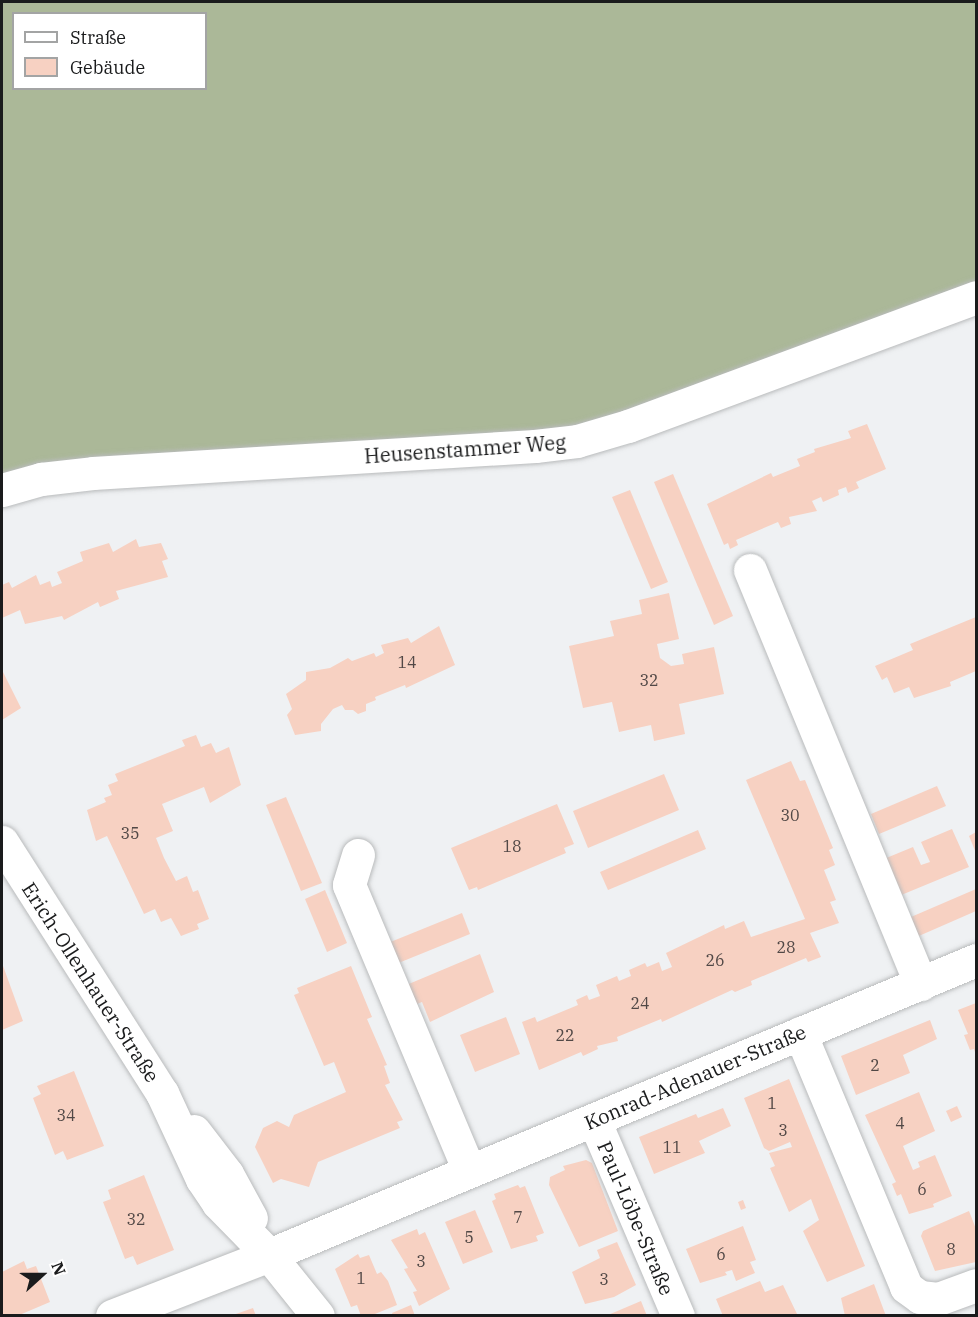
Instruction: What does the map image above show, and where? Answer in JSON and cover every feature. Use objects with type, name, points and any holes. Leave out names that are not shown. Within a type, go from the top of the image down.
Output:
[{"type":"street","name":"Heusenstammer Weg","points":[[2,490],[41,479],[93,473],[535,446],[577,441],[628,426],[976,297]]},
{"type":"street","points":[[750,570],[921,984]]},
{"type":"street","name":"Erich-Ollenhauer-Straße","points":[[2,842],[162,1093],[202,1179],[218,1203],[269,1255],[318,1316]]},
{"type":"street","points":[[358,855],[349,885],[469,1171]]},
{"type":"street","name":"Konrad-Adenauer-Straße","points":[[112,1316],[269,1255],[976,960]]},
{"type":"street","points":[[800,1033],[906,1287],[920,1297],[938,1299],[976,1285]]},
{"type":"street","name":"Paul-Löbe-Straße","points":[[594,1120],[678,1316]]},
{"type":"green space","points":[[2,2],[976,2],[976,309],[662,427],[71,486],[2,503]]},
{"type":"building","points":[[867,424],[886,469],[856,482],[859,488],[848,493],[846,487],[838,490],[839,495],[823,502],[821,497],[812,501],[817,511],[789,517],[791,524],[781,528],[778,522],[736,540],[738,545],[730,549],[728,543],[724,545],[707,504],[771,473],[773,477],[800,466],[797,459],[815,452],[814,449],[851,438],[848,431]]},
{"type":"building","points":[[673,474],[733,616],[714,625],[654,482]]},
{"type":"building","points":[[630,490],[668,582],[651,589],[612,497]]},
{"type":"building","points":[[136,539],[139,547],[161,543],[168,559],[162,561],[168,577],[116,591],[119,599],[100,607],[98,602],[64,620],[62,616],[25,624],[20,610],[2,618],[2,585],[9,582],[12,588],[36,575],[40,585],[50,581],[52,587],[62,583],[57,572],[83,561],[80,552],[109,543],[113,552]]},
{"type":"building","points":[[669,593],[679,639],[657,644],[660,658],[671,666],[684,664],[682,654],[714,647],[724,694],[679,704],[685,734],[654,741],[651,725],[619,732],[612,702],[583,708],[569,646],[614,636],[610,621],[642,614],[639,600]]},
{"type":"building","points":[[976,617],[976,671],[950,682],[951,686],[914,698],[909,687],[894,693],[887,677],[882,680],[875,666],[913,650],[910,644]]},
{"type":"building","points":[[439,626],[455,665],[406,688],[405,685],[375,697],[376,700],[366,704],[366,711],[358,714],[353,710],[345,710],[342,705],[333,709],[321,724],[321,731],[295,735],[287,715],[292,709],[286,694],[306,680],[306,672],[330,668],[348,658],[352,661],[374,653],[376,657],[384,653],[381,645],[408,638],[411,643]]},
{"type":"building","points":[[2,670],[21,708],[2,720]]},
{"type":"building","points":[[196,735],[201,747],[211,743],[216,753],[229,747],[241,785],[210,803],[204,787],[162,804],[173,831],[156,838],[164,858],[176,881],[187,876],[193,892],[198,890],[209,919],[197,924],[199,929],[181,936],[171,918],[161,922],[155,909],[144,914],[107,836],[96,841],[87,810],[106,802],[104,798],[112,795],[108,785],[118,781],[115,774],[185,746],[182,740]]},
{"type":"building","points":[[791,761],[800,781],[805,780],[833,848],[829,850],[835,865],[824,870],[836,900],[830,902],[839,923],[810,933],[821,957],[808,962],[806,958],[751,981],[752,985],[735,992],[732,990],[662,1022],[661,1019],[617,1037],[618,1041],[597,1046],[598,1049],[583,1056],[581,1052],[539,1070],[522,1022],[535,1017],[537,1022],[578,1005],[576,1000],[587,995],[589,1000],[600,996],[596,985],[617,976],[619,981],[631,976],[629,970],[645,963],[647,967],[659,962],[662,971],[672,967],[666,953],[724,925],[725,929],[744,921],[751,937],[805,919],[746,780]]},
{"type":"building","points":[[664,774],[679,810],[588,848],[573,811]]},
{"type":"building","points":[[937,786],[946,806],[879,834],[871,814]]},
{"type":"building","points":[[286,797],[322,883],[301,891],[266,805]]},
{"type":"building","points":[[557,804],[574,844],[564,848],[566,853],[478,890],[477,887],[469,890],[451,848]]},
{"type":"building","points":[[952,829],[969,867],[894,898],[879,861],[913,847],[921,865],[930,862],[921,842]]},
{"type":"building","points":[[698,830],[706,849],[608,890],[600,872]]},
{"type":"building","points":[[976,832],[976,853],[969,836]]},
{"type":"building","points":[[976,889],[976,911],[912,939],[904,920]]},
{"type":"building","points":[[325,890],[347,943],[327,952],[305,899]]},
{"type":"building","points":[[462,913],[470,934],[396,964],[388,943]]},
{"type":"building","points":[[480,954],[494,992],[430,1022],[422,1002],[412,1006],[404,986]]},
{"type":"building","points":[[2,963],[23,1021],[2,1030]]},
{"type":"building","points":[[351,966],[372,1017],[367,1019],[387,1065],[384,1066],[390,1083],[385,1085],[403,1120],[397,1122],[400,1128],[318,1162],[309,1187],[281,1179],[273,1183],[255,1147],[263,1128],[277,1121],[289,1127],[294,1115],[346,1092],[334,1062],[324,1066],[294,995],[299,993],[297,988]]},
{"type":"building","points":[[976,1003],[976,1055],[974,1049],[970,1050],[964,1035],[968,1034],[958,1010]]},
{"type":"building","points":[[506,1017],[520,1054],[475,1072],[460,1035]]},
{"type":"building","points":[[930,1020],[937,1039],[903,1055],[910,1073],[856,1095],[841,1056]]},
{"type":"building","points":[[74,1071],[104,1146],[67,1160],[63,1151],[55,1155],[33,1098],[41,1094],[37,1086]]},
{"type":"building","points":[[789,1079],[865,1266],[827,1282],[803,1231],[819,1220],[811,1199],[789,1212],[770,1168],[775,1166],[769,1153],[792,1147],[790,1142],[769,1151],[764,1148],[744,1098]]},
{"type":"building","points":[[919,1092],[935,1131],[903,1146],[913,1170],[920,1167],[918,1162],[935,1155],[952,1196],[933,1204],[934,1207],[909,1214],[901,1194],[897,1196],[892,1184],[896,1182],[865,1115]]},
{"type":"building","points":[[957,1106],[962,1117],[951,1122],[946,1111]]},
{"type":"building","points":[[723,1108],[731,1126],[699,1141],[705,1153],[654,1174],[639,1137],[696,1114],[698,1118]]},
{"type":"building","points":[[586,1160],[592,1163],[618,1231],[579,1247],[549,1185],[550,1177],[565,1170],[563,1166]]},
{"type":"building","points":[[144,1175],[174,1250],[137,1265],[133,1256],[125,1259],[103,1202],[111,1199],[108,1190]]},
{"type":"building","points":[[518,1185],[520,1188],[525,1186],[544,1233],[536,1236],[538,1241],[511,1249],[492,1201],[496,1199],[494,1194]]},
{"type":"building","points":[[743,1200],[746,1208],[741,1210],[738,1202]]},
{"type":"building","points":[[475,1210],[493,1252],[463,1264],[445,1222]]},
{"type":"building","points":[[969,1211],[976,1229],[976,1262],[935,1271],[921,1236],[923,1231]]},
{"type":"building","points":[[743,1226],[756,1260],[750,1262],[755,1273],[736,1281],[732,1270],[725,1272],[727,1275],[700,1283],[686,1249]]},
{"type":"building","points":[[417,1229],[419,1235],[425,1232],[450,1289],[419,1306],[413,1292],[417,1291],[404,1269],[408,1268],[391,1240]]},
{"type":"building","points":[[617,1242],[636,1285],[614,1297],[585,1304],[572,1272],[600,1258],[597,1250]]},
{"type":"building","points":[[358,1254],[360,1258],[369,1255],[377,1274],[381,1272],[388,1281],[397,1305],[370,1316],[361,1316],[357,1305],[351,1307],[335,1269]]},
{"type":"building","points":[[24,1261],[27,1269],[36,1266],[50,1302],[17,1316],[2,1316],[2,1272]]},
{"type":"building","points":[[760,1281],[765,1292],[783,1285],[798,1316],[723,1316],[716,1299]]},
{"type":"building","points":[[874,1284],[886,1316],[845,1316],[841,1298]]},
{"type":"building","points":[[641,1301],[647,1316],[608,1316],[608,1315]]},
{"type":"building","points":[[411,1305],[415,1316],[393,1316],[392,1313]]},
{"type":"building","points":[[253,1308],[256,1316],[233,1316],[233,1315]]}]
